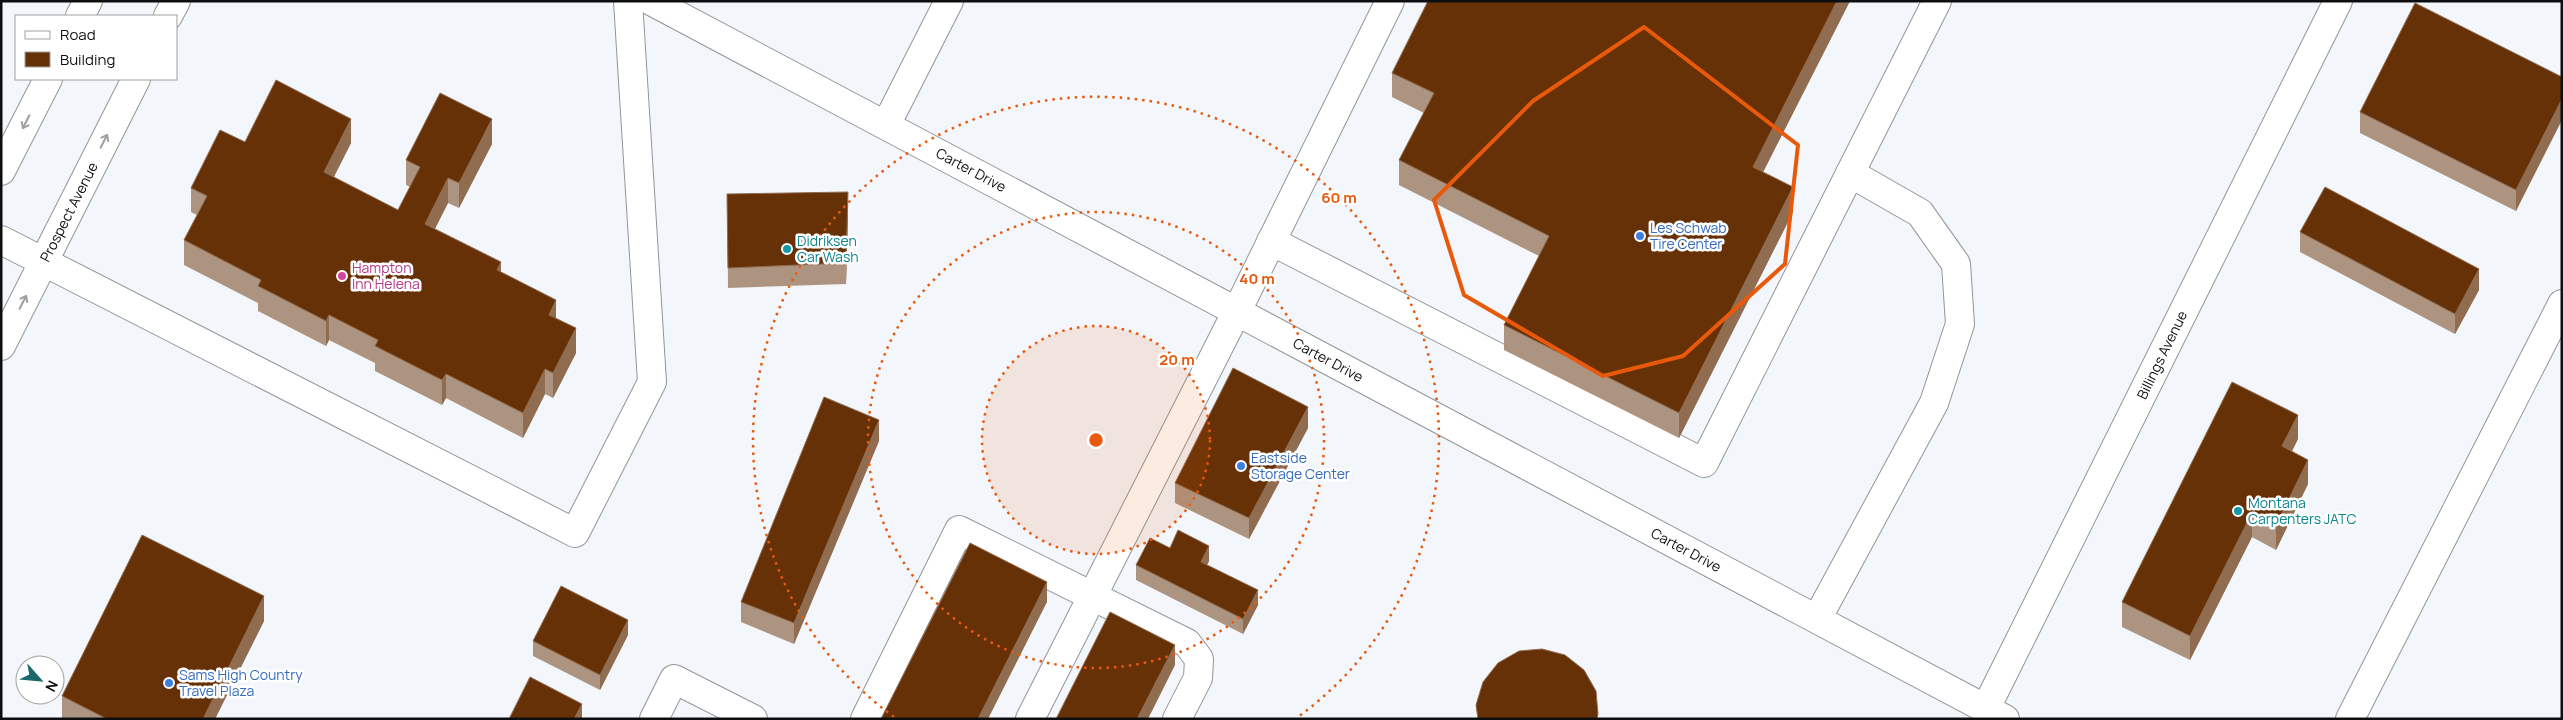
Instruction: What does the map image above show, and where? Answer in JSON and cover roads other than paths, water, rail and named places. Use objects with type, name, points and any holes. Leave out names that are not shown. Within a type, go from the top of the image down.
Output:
[{"type":"main road","points":[[81,15],[88,1]]},
{"type":"main road","points":[[169,15],[176,1]]},
{"type":"main road","points":[[1,240],[213,350],[575,533],[652,382],[628,1]]},
{"type":"main road","name":"Carter Drive","points":[[651,1],[1996,714]]},
{"type":"main road","points":[[886,125],[950,1]]},
{"type":"main road","points":[[1030,719],[1237,311],[1390,1]]},
{"type":"main road","points":[[1271,241],[1704,463],[1937,1]]},
{"type":"main road","name":"Billings Avenue","points":[[1996,714],[2338,1]]},
{"type":"main road","points":[[1,171],[47,80]]},
{"type":"main road","name":"Prospect Avenue","points":[[1,346],[135,80]]},
{"type":"main road","points":[[1817,619],[1934,403],[1960,324],[1956,264],[1920,213],[1850,173]]},
{"type":"main road","points":[[2350,719],[2562,304]]},
{"type":"main road","points":[[865,719],[959,530],[1093,595],[1186,643],[1199,659],[1198,678],[1177,719]]},
{"type":"main road","points":[[654,719],[674,679],[754,719]]},
{"type":"place","name":"Les Schwab Tire Center","points":[[1640,236]]},
{"type":"place","name":"Didriksen Car Wash","points":[[787,249]]},
{"type":"place","name":"Hampton Inn Helena","points":[[342,276]]},
{"type":"place","name":"Eastside Storage Center","points":[[1241,466]]},
{"type":"place","name":"Montana Carpenters JATC","points":[[2238,511]]},
{"type":"place","name":"Sams High Country Travel Plaza","points":[[169,683]]}]
